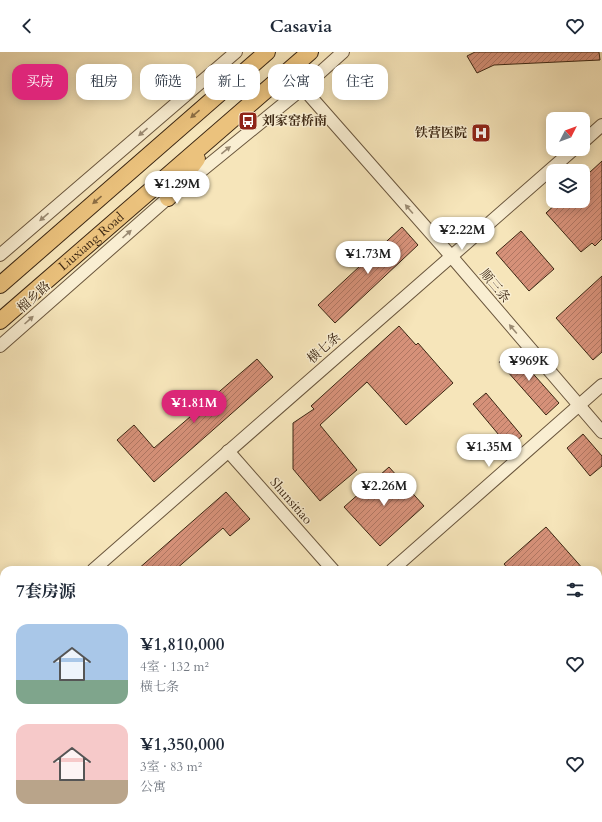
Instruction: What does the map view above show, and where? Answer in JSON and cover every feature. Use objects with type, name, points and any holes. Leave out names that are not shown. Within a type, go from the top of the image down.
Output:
[{"type":"main road","points":[[0,285],[267,52]]},
{"type":"main road","name":"Liuxiang Road","points":[[0,321],[310,52]]},
{"type":"main road","points":[[168,198],[218,132]]},
{"type":"street","points":[[0,255],[236,52]]},
{"type":"street","name":"榴乡路","points":[[324,69],[343,52]]},
{"type":"street","name":"榴乡路","points":[[0,346],[168,198],[287,100]]},
{"type":"street","name":"顺三条","points":[[313,100],[451,256],[602,432]]},
{"type":"street","points":[[590,136],[602,125]]},
{"type":"street","name":"横七条","points":[[98,566],[566,156]]},
{"type":"street","points":[[397,566],[602,385]]},
{"type":"street","name":"Shunsitiao","points":[[228,451],[329,566]]},
{"type":"building","points":[[475,52],[599,52],[600,60],[494,65],[477,73],[467,56]]},
{"type":"building","points":[[602,161],[602,239],[595,246],[592,243],[581,252],[546,213],[551,208],[590,208],[590,172]]},
{"type":"building","points":[[402,227],[418,245],[335,323],[318,305]]},
{"type":"building","points":[[521,231],[554,269],[529,291],[496,253]]},
{"type":"building","points":[[602,276],[602,352],[593,360],[556,318]]},
{"type":"building","points":[[399,326],[416,345],[418,343],[453,383],[406,425],[367,382],[320,425],[357,470],[320,501],[293,469],[293,423],[314,409],[311,406]]},
{"type":"building","points":[[512,350],[559,403],[546,415],[499,362]]},
{"type":"building","points":[[257,359],[273,377],[154,482],[117,440],[134,425],[154,448]]},
{"type":"building","points":[[486,393],[522,436],[509,447],[473,404]]},
{"type":"building","points":[[583,434],[602,456],[602,466],[590,476],[567,448]]},
{"type":"building","points":[[389,467],[424,506],[380,546],[344,507]]},
{"type":"building","points":[[226,492],[250,519],[230,536],[223,528],[180,566],[142,566]]},
{"type":"building","points":[[546,527],[580,566],[506,566],[504,564]]},
{"type":"place","name":"刘家窑桥南","points":[[248,121]]},
{"type":"place","name":"铁营医院","points":[[481,133]]}]
